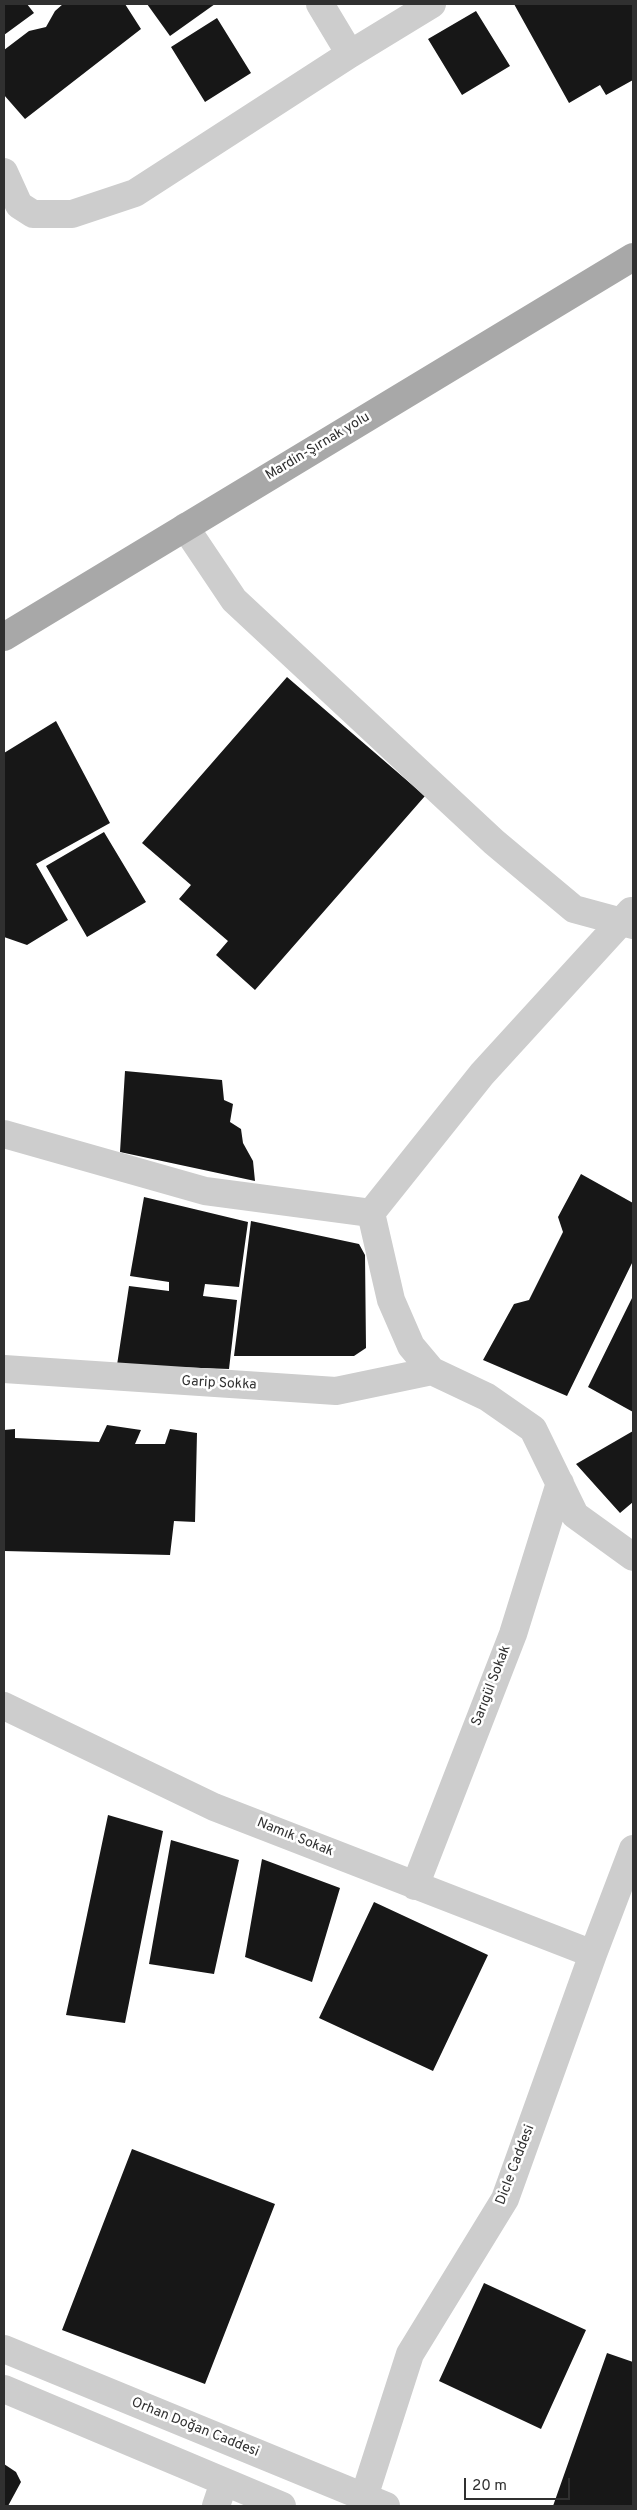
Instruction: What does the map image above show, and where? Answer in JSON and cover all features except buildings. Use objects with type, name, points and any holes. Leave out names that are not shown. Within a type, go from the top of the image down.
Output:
[{"type":"main road","name":"Mardin-Şırnak yolu","points":[[4,637],[633,257]]},
{"type":"street","points":[[320,4],[350,54]]},
{"type":"street","points":[[4,172],[19,206],[33,214],[72,214],[135,193],[350,54],[432,4]]},
{"type":"street","points":[[185,527],[234,600],[494,842],[574,909],[629,918]]},
{"type":"street","points":[[370,1213],[482,1074],[629,918]]},
{"type":"street","points":[[4,1134],[205,1191],[370,1213]]},
{"type":"street","points":[[370,1213],[391,1300],[410,1346],[432,1371],[487,1397],[533,1429],[575,1515],[633,1557]]},
{"type":"street","name":"Garip Sokka","points":[[4,1369],[336,1390],[432,1371]]},
{"type":"street","name":"Sarıgül Sokak","points":[[415,1886],[513,1634],[560,1483]]},
{"type":"street","name":"Namık Sokak","points":[[4,1706],[214,1807],[593,1954]]},
{"type":"street","name":"Dicle Caddesi","points":[[375,2502],[410,2354],[505,2199],[593,1954],[633,1849]]},
{"type":"street","name":"Orhan Doğan Caddesi","points":[[4,2349],[375,2502]]},
{"type":"street","points":[[4,2389],[220,2494],[282,2506]]}]
